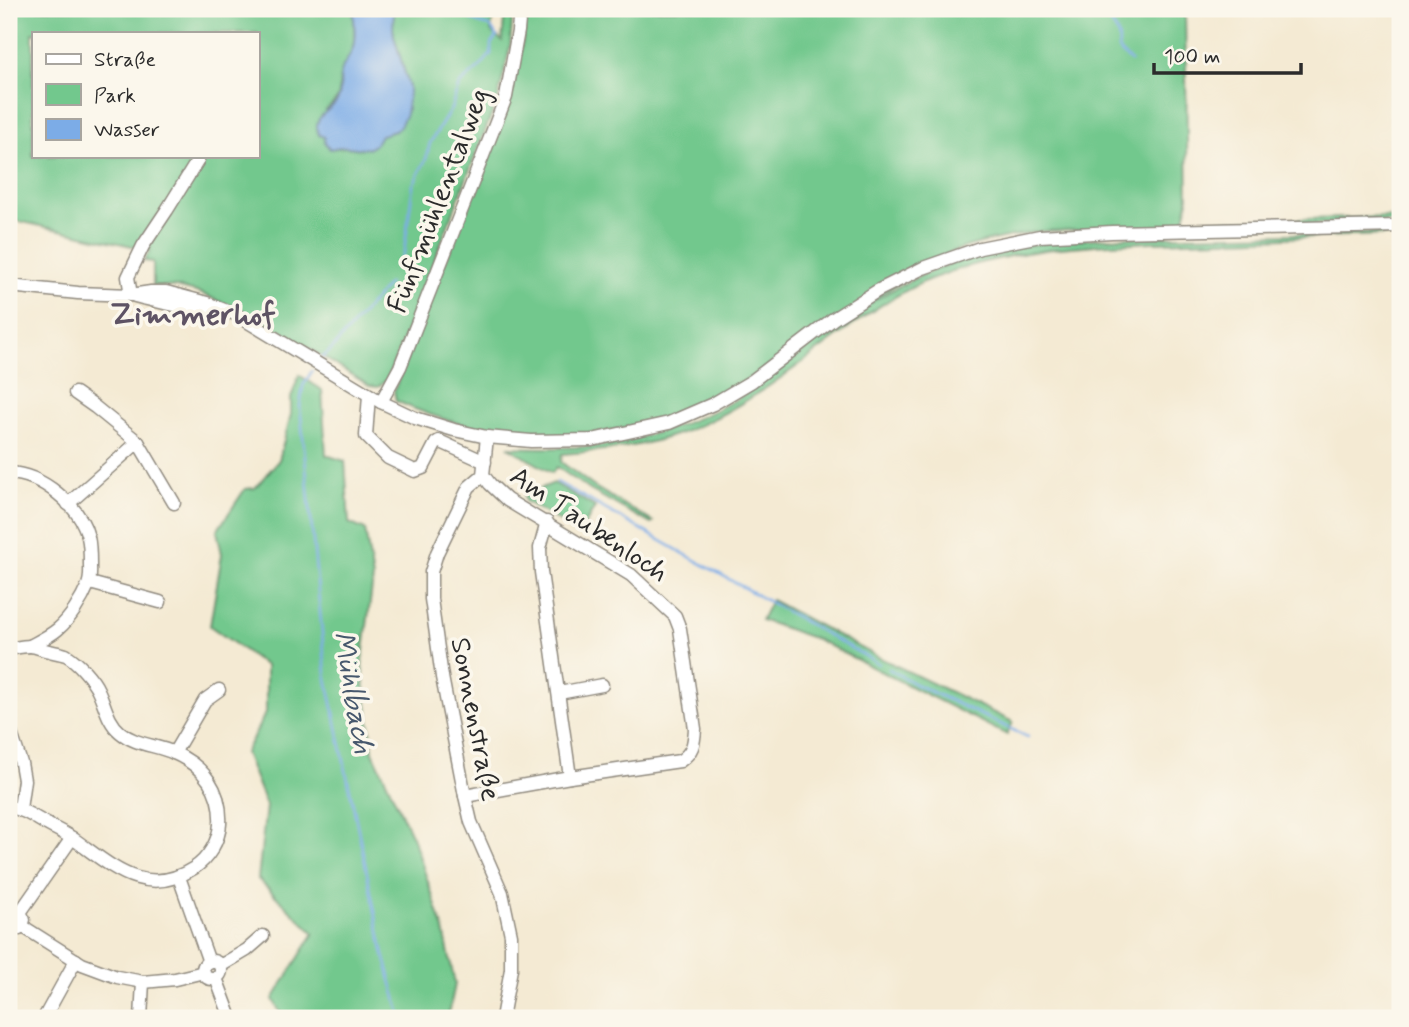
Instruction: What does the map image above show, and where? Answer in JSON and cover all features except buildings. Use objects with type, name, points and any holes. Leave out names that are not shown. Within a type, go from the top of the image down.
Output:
[{"type":"street","name":"Fünfmühlentalweg","points":[[375,399],[400,367],[506,97],[520,9]]},
{"type":"street","points":[[131,295],[128,277],[143,246],[198,160]]},
{"type":"street","points":[[9,286],[78,293],[131,295],[166,292],[235,314],[375,399],[415,418],[487,437],[531,441],[592,440],[669,423],[713,404],[752,381],[833,319],[877,291],[923,268],[980,248],[1040,236],[1112,232],[1400,226]]},
{"type":"street","points":[[75,393],[138,442],[174,503]]},
{"type":"street","points":[[375,399],[366,436],[388,458],[415,471],[423,467],[439,441],[484,468],[487,437]]},
{"type":"street","points":[[68,504],[138,442]]},
{"type":"street","name":"Am Taubenloch","points":[[465,796],[570,776],[680,761],[688,755],[694,743],[695,729],[680,629],[675,616],[631,575],[507,500],[490,484],[484,468]]},
{"type":"street","name":"Sonnenstraße","points":[[484,468],[469,487],[441,544],[431,572],[431,599],[442,677],[471,822],[502,893],[511,935],[511,969],[502,1018]]},
{"type":"street","points":[[9,472],[39,480],[68,504],[88,537],[90,558],[90,583],[78,605],[58,629],[30,646],[9,649]]},
{"type":"street","points":[[547,522],[540,548],[541,572],[570,776]]},
{"type":"street","points":[[90,583],[160,603]]},
{"type":"street","points":[[9,727],[24,780],[14,808],[72,838],[115,870],[143,880],[179,877],[197,867],[212,848],[219,830],[220,818],[219,800],[211,782],[191,763],[174,753],[129,739],[118,730],[110,720],[98,688],[89,675],[67,656],[56,642],[58,629]]},
{"type":"street","points":[[30,646],[67,656]]},
{"type":"street","points":[[559,693],[602,685]]},
{"type":"street","points":[[174,753],[205,700],[219,690]]},
{"type":"street","points":[[72,838],[13,924],[76,960],[99,971],[143,982],[175,979],[212,969],[247,950],[263,936]]},
{"type":"street","points":[[179,877],[231,1018]]},
{"type":"street","points":[[44,1018],[76,960]]},
{"type":"street","points":[[141,1018],[143,982]]},
{"type":"green space","points":[[9,9],[354,9],[353,47],[341,72],[338,96],[326,110],[324,136],[330,149],[361,149],[381,135],[395,131],[406,113],[409,87],[394,36],[394,9],[474,9],[493,14],[491,31],[502,41],[505,9],[513,9],[510,47],[498,98],[387,380],[378,387],[370,386],[266,322],[200,293],[176,287],[153,286],[153,262],[144,261],[150,250],[9,219]]},
{"type":"green space","points":[[525,9],[1185,9],[1188,203],[1184,218],[1207,221],[1400,217],[1400,222],[1042,231],[993,240],[935,259],[740,384],[667,417],[629,428],[590,434],[550,436],[472,427],[396,401],[394,391],[512,91],[523,39]]},
{"type":"green space","points":[[1400,232],[1400,235],[1145,242],[1072,247],[1000,258],[928,280],[893,298],[770,385],[711,420],[652,442],[562,454],[561,462],[593,486],[653,522],[651,524],[590,490],[557,467],[552,473],[508,447],[568,448],[604,445],[642,437],[699,417],[752,390],[836,326],[881,297],[930,272],[990,252],[1044,243],[1100,238]]},
{"type":"green space","points":[[299,375],[322,390],[326,455],[345,461],[349,523],[365,530],[373,578],[362,666],[373,752],[415,843],[444,930],[455,984],[448,1018],[283,1018],[273,999],[314,933],[258,879],[266,806],[245,753],[266,712],[266,666],[210,626],[222,554],[217,531],[245,489],[255,488],[279,460],[291,414],[291,398]]},
{"type":"green space","points":[[554,483],[595,507],[580,533],[525,501],[524,495]]},
{"type":"green space","points":[[771,600],[878,657],[1013,722],[1007,735],[816,639],[761,620]]},
{"type":"water","points":[[354,9],[394,9],[394,36],[409,87],[406,114],[395,131],[381,135],[371,147],[330,149],[324,137],[319,135],[317,123],[339,96],[341,72],[354,42]]},
{"type":"waterway","name":"Mühlbach","points":[[397,266],[404,252],[413,185],[426,159],[430,143],[451,109],[459,85],[491,54],[491,44],[497,36],[490,26],[471,19],[464,9]]},
{"type":"waterway","points":[[1096,9],[1113,26],[1118,37],[1118,49],[1131,61]]},
{"type":"waterway","name":"Mühlbach","points":[[322,358],[389,283]]},
{"type":"waterway","name":"Mühlbach","points":[[312,371],[303,386],[300,406],[326,674],[384,955],[400,1012],[399,1018]]},
{"type":"waterway","points":[[557,482],[879,664]]},
{"type":"waterway","points":[[889,669],[1028,737]]},
{"type":"district","name":"Zimmerhof","points":[[193,313]]}]
